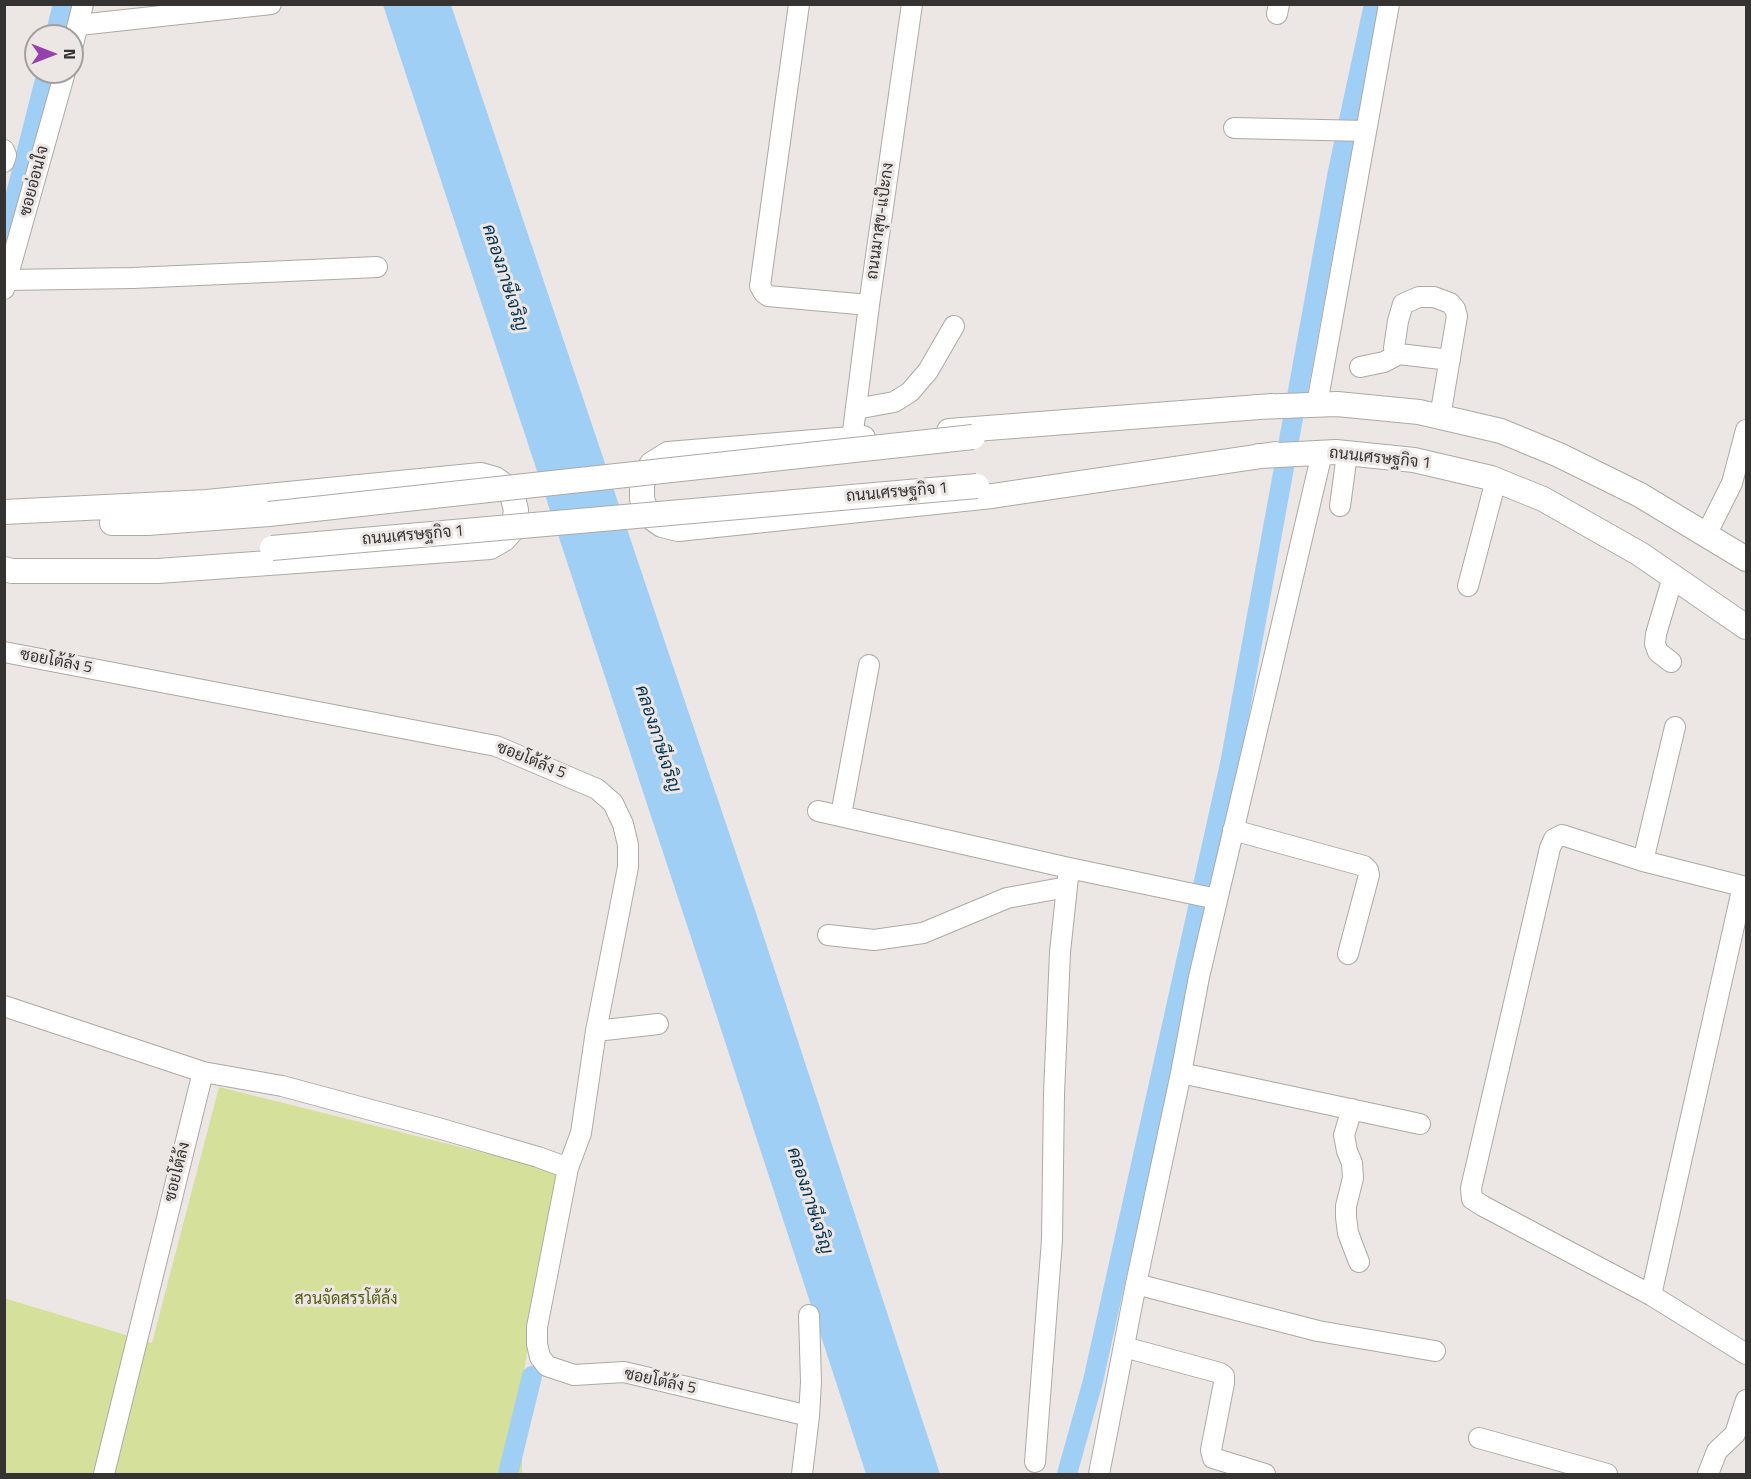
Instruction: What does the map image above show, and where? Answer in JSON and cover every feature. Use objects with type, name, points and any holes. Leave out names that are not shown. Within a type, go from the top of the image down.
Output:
[{"type":"main road","points":[[1275,454],[992,496],[678,529],[662,525],[652,518],[642,499],[642,485],[646,472],[652,464],[668,454],[1272,406],[1336,404],[1419,412],[1501,431],[1559,455],[1640,495],[1746,559]]},
{"type":"main road","points":[[4,521],[13,523],[147,523],[269,514],[1272,406]]},
{"type":"main road","name":"ถนนเศรษฐกิจ 1","points":[[4,557],[148,558],[978,486],[1275,454],[1347,454],[1414,460],[1496,480],[1544,499],[1640,554],[1746,627]]},
{"type":"main road","points":[[4,512],[207,502],[481,475],[495,479],[506,487],[513,498],[516,510],[511,531],[504,539],[490,548],[158,571],[12,571],[4,569]]},
{"type":"street","points":[[78,24],[83,4]]},
{"type":"street","points":[[84,24],[271,4]]},
{"type":"street","points":[[799,4],[760,286],[768,296],[869,305]]},
{"type":"street","name":"ถนนมาสุข-แป๊ะกง","points":[[852,439],[912,4]]},
{"type":"street","points":[[1317,404],[1389,4]]},
{"type":"street","name":"ซอยอ่อนใจ","points":[[6,285],[62,84]]},
{"type":"street","points":[[1233,128],[1366,131]]},
{"type":"street","points":[[4,150],[6,155],[4,162]]},
{"type":"street","points":[[6,285],[377,267]]},
{"type":"street","points":[[1399,354],[1394,348],[1403,304],[1419,297],[1434,297],[1450,303],[1455,309],[1456,316],[1440,417]]},
{"type":"street","points":[[856,408],[894,402],[910,392],[928,371],[954,326]]},
{"type":"street","points":[[1360,367],[1384,362],[1399,354],[1450,360]]},
{"type":"street","points":[[1706,535],[1732,483],[1746,430]]},
{"type":"street","points":[[1099,1474],[1199,976],[1322,453]]},
{"type":"street","points":[[1341,506],[1347,454]]},
{"type":"street","points":[[1468,586],[1496,480]]},
{"type":"street","points":[[1671,662],[1658,652],[1655,644],[1673,577]]},
{"type":"street","name":"ซอยโต้ล้ง 5","points":[[4,652],[496,746],[597,789],[613,804],[623,824],[628,845],[628,867],[596,1031],[581,1133],[568,1168],[537,1327],[540,1357],[547,1366],[574,1375],[624,1372],[809,1416]]},
{"type":"street","points":[[841,815],[869,664]]},
{"type":"street","points":[[1643,861],[1675,727]]},
{"type":"street","points":[[818,811],[841,815],[1068,877],[1216,899]]},
{"type":"street","points":[[1233,830],[1364,866],[1368,870],[1369,875],[1348,954]]},
{"type":"street","points":[[1651,1295],[1745,887],[1643,861],[1562,836],[1554,839],[1550,848],[1471,1188],[1472,1199],[1651,1295],[1746,1353]]},
{"type":"street","points":[[828,935],[874,940],[923,933],[1007,898],[1068,877]]},
{"type":"street","points":[[1035,1462],[1052,1240],[1054,1094],[1060,952],[1068,877]]},
{"type":"street","points":[[4,1006],[203,1072],[282,1086],[471,1137],[568,1168]]},
{"type":"street","points":[[596,1031],[658,1024]]},
{"type":"street","name":"ซอยโต้ล้ง","points":[[104,1474],[203,1072]]},
{"type":"street","points":[[1181,1073],[1420,1124]]},
{"type":"street","points":[[1352,1109],[1344,1135],[1352,1164],[1353,1178],[1346,1206],[1346,1216],[1348,1233],[1359,1262]]},
{"type":"street","points":[[1136,1284],[1318,1332],[1435,1351]]},
{"type":"street","points":[[802,1474],[811,1382],[809,1316]]},
{"type":"street","points":[[1124,1347],[1224,1376],[1211,1450],[1213,1458],[1265,1474]]},
{"type":"street","points":[[1708,1474],[1717,1451],[1735,1434],[1746,1400]]},
{"type":"street","points":[[1479,1438],[1607,1474]]},
{"type":"green space","name":"สวนจัดสรรโต้ล้ง","points":[[219,1087],[557,1171],[522,1383],[522,1474],[5,1474],[4,1298],[152,1343]]},
{"type":"water","name":"คลองภาษีเจริญ","points":[[383,5],[451,5],[754,907],[940,1474],[866,1474]]},
{"type":"waterway","points":[[58,24],[63,4]]},
{"type":"waterway","points":[[1067,1474],[1093,1381],[1230,764],[1338,171],[1374,4]]},
{"type":"waterway","points":[[4,241],[44,84]]},
{"type":"waterway","points":[[508,1474],[532,1376]]}]
